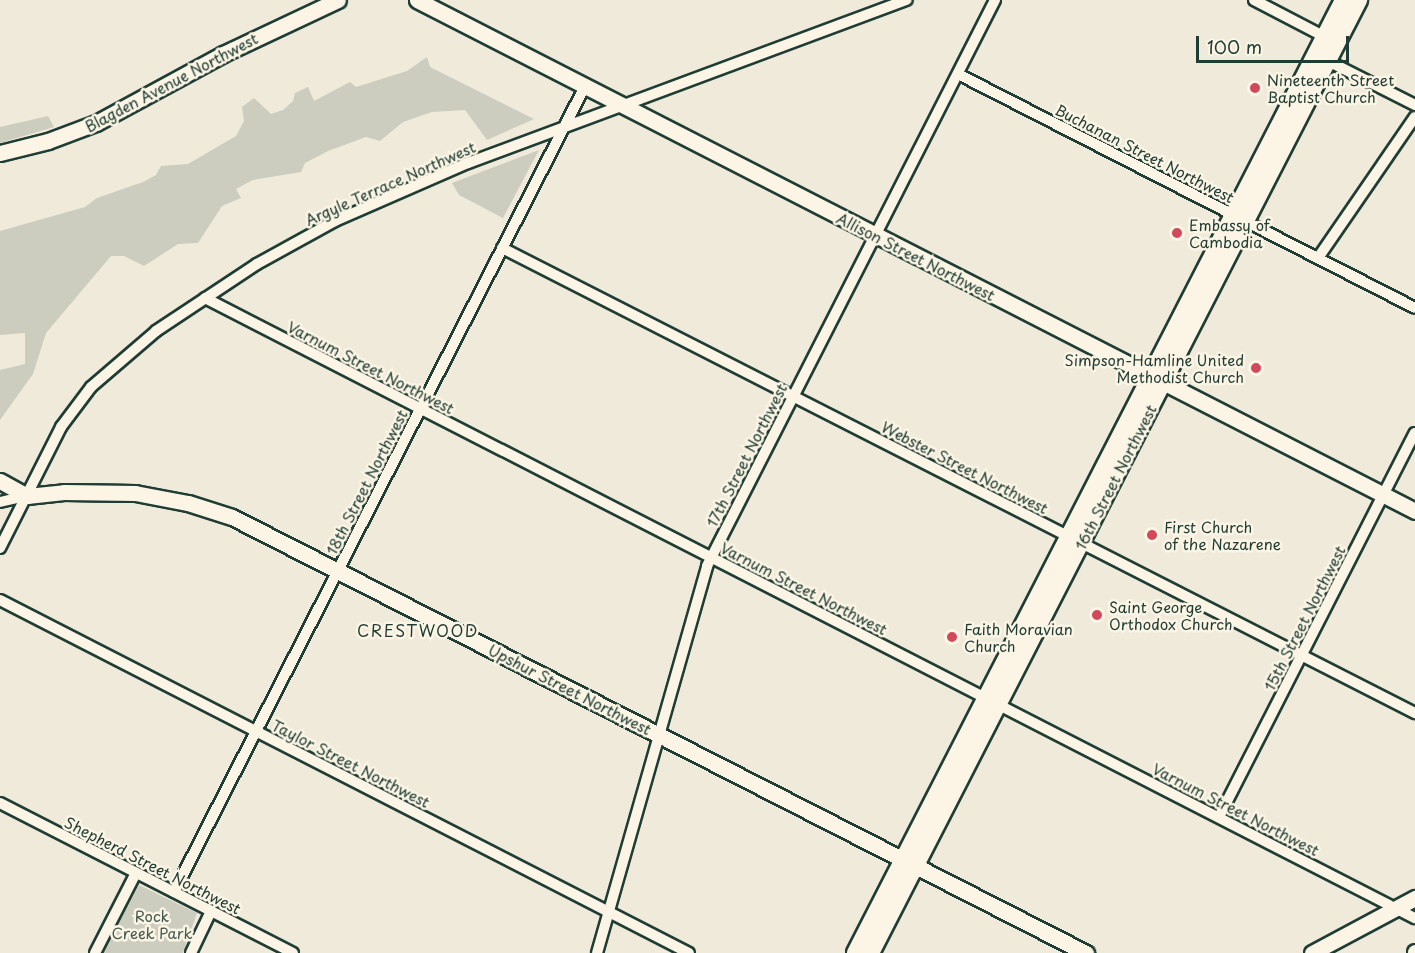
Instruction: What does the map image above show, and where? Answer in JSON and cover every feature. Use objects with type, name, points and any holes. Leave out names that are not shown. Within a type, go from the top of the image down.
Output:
[{"type":"main road","name":"16th Street Northwest","points":[[1331,40],[1343,0]]},
{"type":"main road","name":"16th Street Northwest","points":[[855,953],[909,862],[1331,40],[1359,0]]},
{"type":"main road","name":"16th Street Northwest","points":[[871,953],[909,862]]},
{"type":"street","name":"Blagden Avenue Northwest","points":[[0,153],[48,141],[96,123],[233,49],[338,0]]},
{"type":"street","name":"Allison Street Northwest","points":[[417,0],[1415,511]]},
{"type":"street","name":"Argyle Terrace Northwest","points":[[0,548],[62,428],[87,392],[126,355],[205,298],[335,221],[564,127],[907,0]]},
{"type":"street","name":"17th Street Northwest","points":[[597,953],[711,558],[995,0]]},
{"type":"street","points":[[1254,0],[1331,40]]},
{"type":"street","points":[[1322,58],[1415,105]]},
{"type":"street","name":"Buchanan Street Northwest","points":[[958,74],[1415,308]]},
{"type":"street","name":"18th Street Northwest","points":[[174,892],[254,730],[585,86]]},
{"type":"street","points":[[1318,258],[1415,117]]},
{"type":"street","name":"Webster Street Northwest","points":[[502,248],[1415,713]]},
{"type":"street","name":"Varnum Street Northwest","points":[[205,298],[1415,918]]},
{"type":"street","name":"15th Street Northwest","points":[[1219,817],[1415,433]]},
{"type":"street","points":[[0,481],[27,496]]},
{"type":"street","name":"Upshur Street Northwest","points":[[0,502],[27,496],[114,491],[182,501],[232,517],[1086,953]]},
{"type":"street","name":"Taylor Street Northwest","points":[[0,600],[689,953]]},
{"type":"street","name":"Shepherd Street Northwest","points":[[0,803],[293,953]]},
{"type":"street","points":[[95,953],[136,873]]},
{"type":"street","points":[[1312,953],[1394,907],[1415,892]]},
{"type":"street","points":[[1394,907],[1415,898]]},
{"type":"street","points":[[191,953],[211,911]]},
{"type":"green space","points":[[427,57],[430,67],[534,119],[487,140],[465,110],[432,112],[403,122],[380,141],[366,137],[328,151],[305,163],[301,172],[253,180],[236,189],[241,198],[222,206],[198,243],[178,244],[144,266],[124,256],[111,256],[46,333],[33,374],[0,420],[0,370],[25,364],[25,333],[0,335],[0,231],[85,207],[97,198],[143,182],[156,175],[161,166],[188,164],[236,136],[244,121],[242,107],[254,98],[271,114],[283,110],[293,101],[295,93],[308,87],[314,101],[350,82],[356,87],[407,71]]},
{"type":"green space","points":[[48,116],[54,127],[0,143],[0,127]]},
{"type":"green space","points":[[539,150],[503,218],[459,195],[452,183]]},
{"type":"green space","name":"Rock Creek Park","points":[[139,885],[197,913],[183,953],[103,953]]},
{"type":"place","name":"Nineteenth Street Baptist Church","points":[[1255,88]]},
{"type":"place","name":"Embassy of Cambodia","points":[[1177,233]]},
{"type":"place","name":"Simpson-Hamline United Methodist Church","points":[[1256,368]]},
{"type":"place","name":"First Church of the Nazarene","points":[[1152,535]]},
{"type":"place","name":"Saint George Orthodox Church","points":[[1097,615]]},
{"type":"place","name":"Faith Moravian Church","points":[[952,637]]},
{"type":"district","name":"CRESTWOOD","points":[[418,630]]}]
